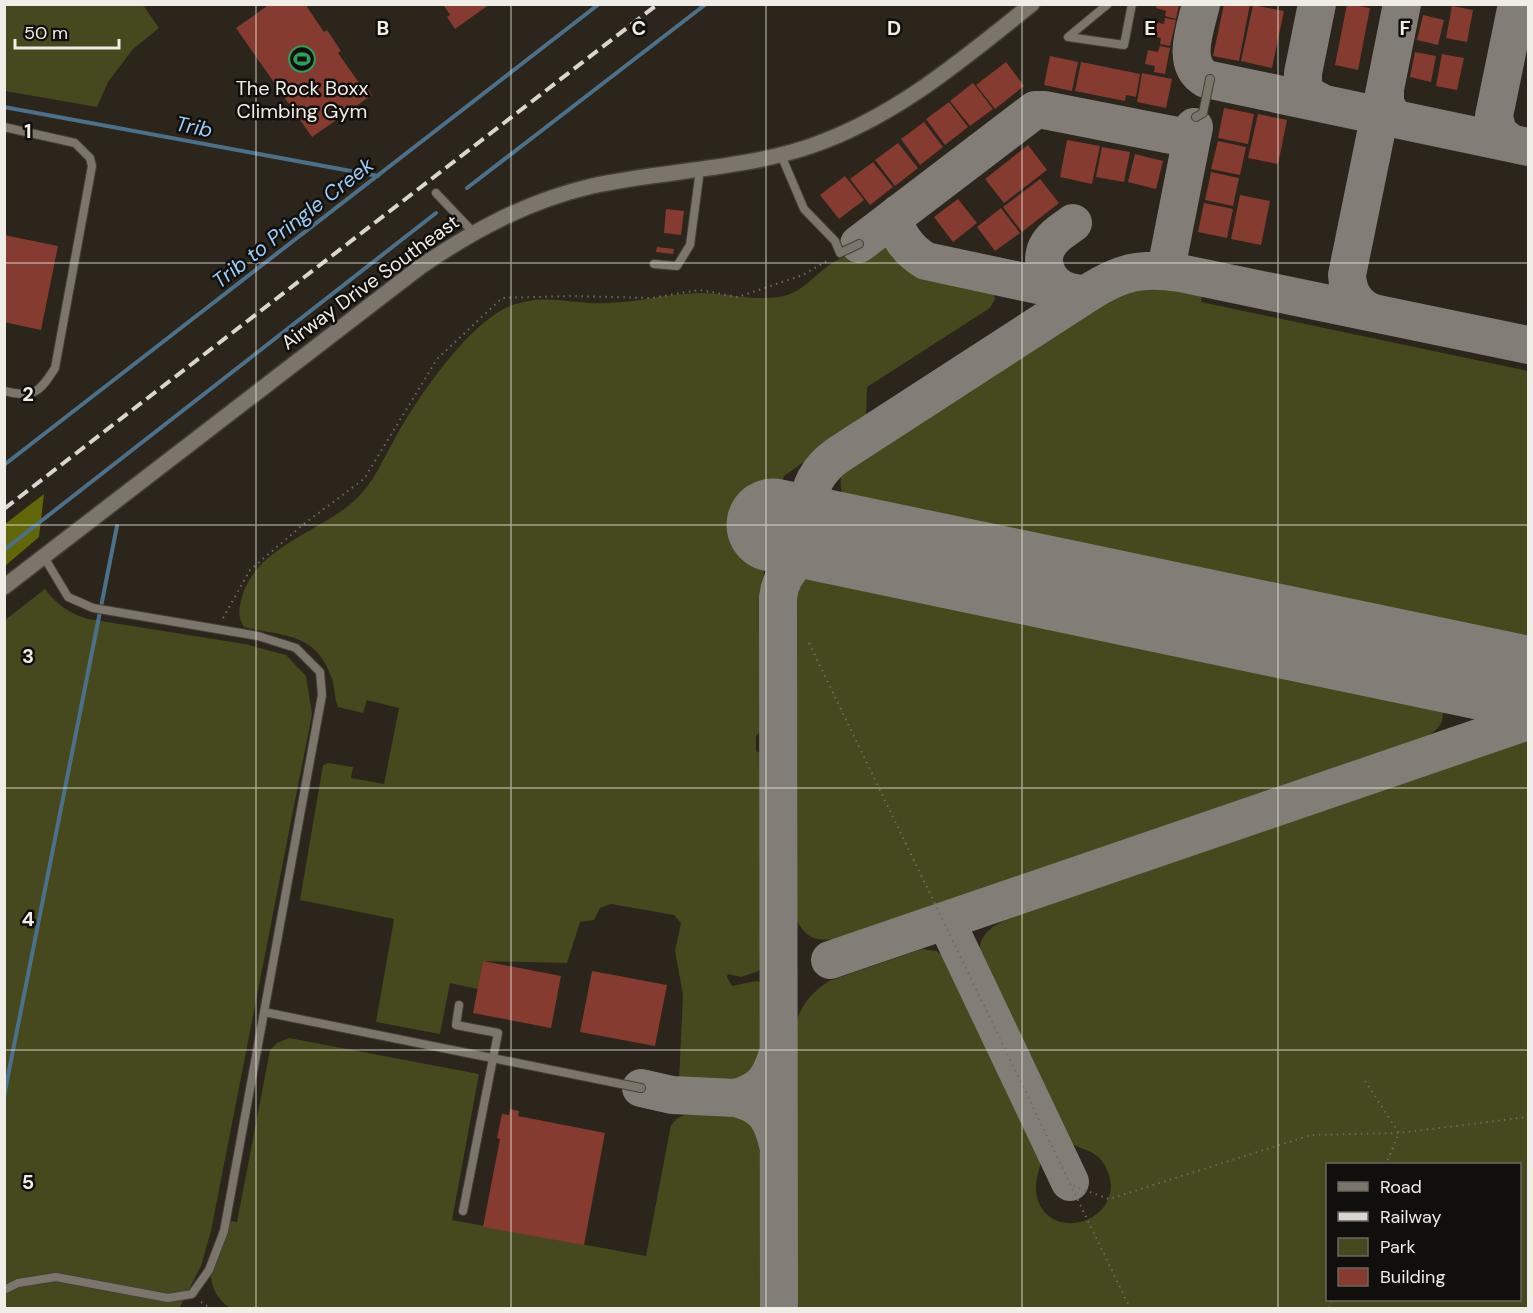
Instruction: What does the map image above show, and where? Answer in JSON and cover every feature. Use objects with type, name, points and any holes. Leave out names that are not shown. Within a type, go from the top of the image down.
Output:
[{"type":"street","name":"Airway Drive Southeast","points":[[4,588],[420,267],[473,232],[509,214],[565,193],[627,180],[700,170],[781,155],[849,131],[908,99],[1032,4]]},
{"type":"lane","points":[[1108,4],[1068,37],[1124,45],[1132,4]]},
{"type":"lane","points":[[1196,117],[1203,113],[1210,80]]},
{"type":"lane","points":[[4,127],[75,143],[90,158],[92,166],[55,368],[41,389],[24,395],[4,391]]},
{"type":"lane","points":[[781,155],[804,209],[835,241],[840,253],[859,244]]},
{"type":"lane","points":[[654,264],[677,266],[690,245],[700,170]]},
{"type":"lane","points":[[436,193],[473,232]]},
{"type":"lane","points":[[4,1290],[18,1282],[56,1276],[168,1298],[192,1294],[209,1270],[224,1231],[322,695],[320,672],[296,648],[258,636],[93,608],[68,597],[44,558]]},
{"type":"lane","points":[[459,1005],[456,1025],[498,1032],[463,1211]]},
{"type":"lane","points":[[264,1012],[641,1088]]},
{"type":"path","points":[[217,630],[250,570],[305,523],[364,479],[437,359],[502,298],[571,296],[651,298],[700,290],[738,297],[803,275],[840,253]]},
{"type":"path","points":[[809,643],[1130,1308]]},
{"type":"path","points":[[1365,1081],[1399,1133]]},
{"type":"path","points":[[1073,1186],[1109,1199],[1311,1135],[1399,1133],[1528,1117]]},
{"type":"path","points":[[1386,1163],[1399,1133]]},
{"type":"green space","points":[[4,5],[143,5],[159,28],[133,49],[108,82],[97,107],[5,91]]},
{"type":"green space","points":[[888,238],[896,241],[914,261],[935,272],[959,279],[986,282],[993,290],[995,299],[990,308],[867,387],[866,418],[784,476],[781,484],[764,571],[763,729],[756,736],[756,751],[763,754],[763,968],[741,977],[728,974],[727,977],[732,986],[756,981],[763,983],[763,1056],[757,1067],[749,1075],[728,1083],[679,1080],[683,995],[675,951],[681,923],[674,915],[611,904],[600,908],[594,920],[580,922],[567,963],[483,961],[478,989],[450,983],[440,1034],[376,1022],[394,919],[300,900],[323,765],[328,763],[353,767],[351,778],[384,784],[399,708],[367,700],[363,713],[338,707],[332,679],[317,652],[308,645],[286,635],[244,627],[239,609],[250,580],[275,552],[342,511],[362,493],[377,472],[415,406],[444,365],[477,329],[510,306],[547,299],[608,303],[698,293],[758,298],[779,297],[804,286],[839,259],[861,253]]},
{"type":"green space","points":[[1138,286],[1165,286],[1202,294],[1201,302],[1528,371],[1528,650],[861,511],[851,505],[842,494],[841,477],[852,466],[1106,301],[1123,291]]},
{"type":"green space","points":[[834,571],[1429,694],[1435,698],[1442,709],[1442,720],[1440,726],[1429,735],[834,939],[814,938],[801,928],[794,915],[795,613],[797,594],[804,582],[815,574]]},
{"type":"green space","points":[[45,589],[64,608],[81,617],[245,644],[286,655],[306,676],[312,714],[211,1231],[201,1266],[180,1307],[184,1308],[5,1308],[5,620]]},
{"type":"green space","points":[[1528,740],[1528,1308],[794,1308],[795,1026],[808,1000],[829,981],[922,949],[936,951],[951,960],[1042,1147],[1036,1190],[1045,1213],[1058,1221],[1073,1223],[1087,1220],[1100,1211],[1109,1198],[1111,1182],[1104,1164],[1095,1155],[1063,1137],[980,967],[981,941],[986,933],[1003,921]]},
{"type":"green space","points":[[289,1038],[479,1074],[452,1220],[646,1256],[671,1125],[681,1117],[696,1113],[726,1114],[749,1119],[759,1132],[763,1148],[763,1308],[230,1308],[220,1299],[214,1289],[211,1278],[213,1256],[224,1220],[237,1222],[270,1050],[277,1043]]},
{"type":"shaded area","points":[[44,494],[39,537],[5,566],[5,524]]},
{"type":"building","points":[[270,4],[305,4],[324,32],[327,30],[341,51],[338,53],[362,87],[365,85],[372,95],[312,137],[236,28]]},
{"type":"building","points":[[443,4],[490,4],[455,29],[447,17],[450,15]]},
{"type":"building","points":[[1224,4],[1250,4],[1239,61],[1213,56]]},
{"type":"building","points":[[1347,4],[1370,8],[1358,70],[1335,65]]},
{"type":"building","points":[[1157,5],[1179,5],[1176,19],[1165,16],[1166,11],[1156,8]]},
{"type":"building","points":[[1253,5],[1284,11],[1272,68],[1241,61]]},
{"type":"building","points":[[1452,6],[1473,10],[1467,42],[1446,38]]},
{"type":"building","points":[[1423,15],[1444,20],[1438,45],[1417,40]]},
{"type":"building","points":[[1165,18],[1176,20],[1170,46],[1160,44],[1161,38],[1151,36],[1154,22],[1164,24]]},
{"type":"building","points":[[1160,46],[1170,48],[1165,74],[1154,72],[1155,66],[1145,64],[1148,50],[1158,52]]},
{"type":"building","points":[[1415,52],[1436,56],[1431,82],[1410,77]]},
{"type":"building","points":[[1442,54],[1464,58],[1457,90],[1436,86]]},
{"type":"building","points":[[1050,56],[1078,62],[1072,91],[1044,85]]},
{"type":"building","points":[[1006,62],[1024,86],[995,109],[976,85]]},
{"type":"building","points":[[1081,62],[1140,74],[1136,97],[1126,95],[1125,101],[1075,91]]},
{"type":"building","points":[[1142,73],[1172,79],[1166,108],[1137,102]]},
{"type":"building","points":[[973,83],[993,109],[970,126],[950,101]]},
{"type":"building","points":[[949,102],[968,127],[945,145],[926,119]]},
{"type":"building","points":[[1224,108],[1254,114],[1248,144],[1218,138]]},
{"type":"building","points":[[1258,114],[1287,120],[1278,164],[1248,158]]},
{"type":"building","points":[[924,122],[943,147],[920,165],[901,139]]},
{"type":"building","points":[[1067,140],[1100,146],[1092,184],[1060,177]]},
{"type":"building","points":[[1218,141],[1246,147],[1240,175],[1211,169]]},
{"type":"building","points":[[898,143],[918,168],[895,186],[875,160]]},
{"type":"building","points":[[1028,145],[1047,170],[1004,203],[985,179]]},
{"type":"building","points":[[1102,147],[1130,152],[1124,182],[1096,177]]},
{"type":"building","points":[[1135,154],[1163,161],[1156,189],[1128,182]]},
{"type":"building","points":[[873,162],[893,187],[870,205],[850,179]]},
{"type":"building","points":[[1211,172],[1239,178],[1233,206],[1205,200]]},
{"type":"building","points":[[845,176],[864,200],[839,219],[820,195]]},
{"type":"building","points":[[1040,179],[1059,203],[1022,232],[1003,207]]},
{"type":"building","points":[[1240,195],[1270,201],[1261,245],[1231,239]]},
{"type":"building","points":[[958,199],[977,223],[953,242],[934,217]]},
{"type":"building","points":[[1204,203],[1233,209],[1227,238],[1198,232]]},
{"type":"building","points":[[1001,208],[1020,233],[995,251],[977,227]]},
{"type":"building","points":[[666,209],[684,211],[681,235],[664,233]]},
{"type":"building","points":[[4,235],[58,246],[41,330],[4,322]]},
{"type":"building","points":[[657,247],[674,249],[673,254],[656,252]]},
{"type":"building","points":[[483,961],[561,976],[551,1028],[473,1013]]},
{"type":"building","points":[[592,971],[667,985],[655,1046],[580,1032]]},
{"type":"building","points":[[510,1109],[519,1111],[518,1116],[605,1133],[584,1245],[483,1227],[500,1139],[497,1138],[502,1114],[509,1115]]},
{"type":"waterway","name":"Trib to Pringle Creek","points":[[4,465],[599,4]]},
{"type":"waterway","name":"Trib to Pringle Creek","points":[[467,188],[706,4]]},
{"type":"waterway","name":"Trib","points":[[4,107],[378,176]]},
{"type":"waterway","name":"Trib to Pringle Creek","points":[[4,550],[436,213]]},
{"type":"waterway","points":[[4,1096],[117,526]]},
{"type":"taxiway","points":[[1201,4],[1192,44],[1192,55],[1198,72],[1206,79],[1528,147]]},
{"type":"taxiway","points":[[1317,4],[1303,73],[1303,86],[1309,96],[1322,103]]},
{"type":"taxiway","points":[[1390,112],[1385,104],[1385,89],[1402,4]]},
{"type":"taxiway","points":[[1511,143],[1498,133],[1494,116],[1517,4]]},
{"type":"taxiway","points":[[1371,312],[1353,297],[1347,275],[1385,89]]},
{"type":"taxiway","points":[[859,244],[1035,110],[1182,137],[1188,143],[1189,151]]},
{"type":"taxiway","points":[[1180,273],[1172,268],[1168,259],[1194,127]]},
{"type":"taxiway","points":[[898,214],[897,227],[904,241],[926,261],[1080,294],[1088,293]]},
{"type":"taxiway","points":[[1067,291],[1060,288],[1049,277],[1044,255],[1053,238],[1073,223]]},
{"type":"taxiway","points":[[779,1308],[778,598],[780,586],[790,568],[806,554],[836,538],[819,519],[812,504],[812,487],[825,466],[838,455],[1088,293],[1111,280],[1142,271],[1180,273],[1528,345]]},
{"type":"taxiway","points":[[830,960],[1528,721]]},
{"type":"taxiway","points":[[946,921],[1070,1182]]},
{"type":"taxiway","points":[[778,1053],[772,1070],[764,1082],[753,1091],[736,1098],[754,1104],[765,1114],[773,1127],[778,1145]]},
{"type":"taxiway","points":[[641,1088],[672,1095],[736,1098]]},
{"type":"runway","points":[[773,525],[1528,683]]},
{"type":"railway","points":[[4,509],[658,4]]},
{"type":"place","name":"The Rock Boxx Climbing Gym","points":[[302,59]]}]
